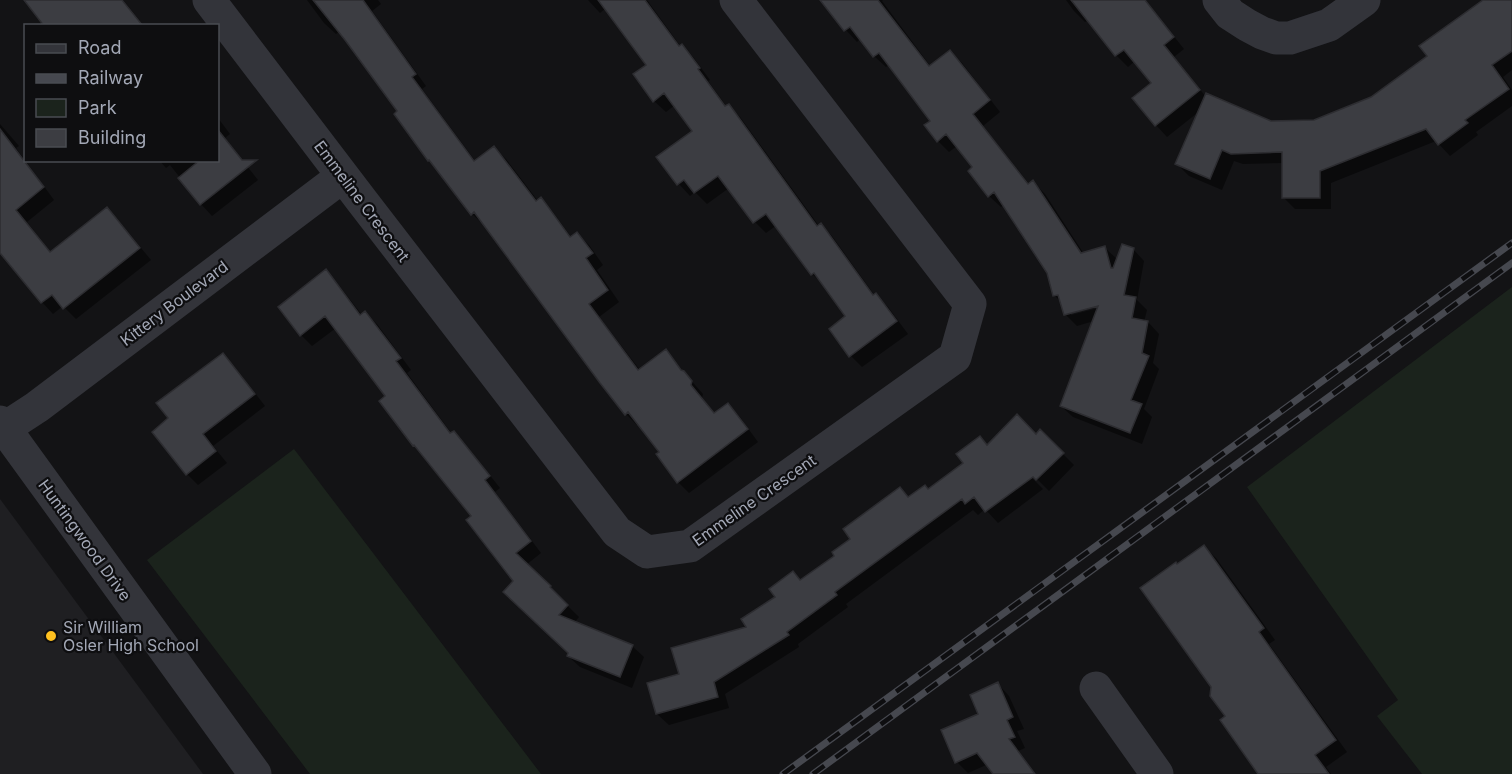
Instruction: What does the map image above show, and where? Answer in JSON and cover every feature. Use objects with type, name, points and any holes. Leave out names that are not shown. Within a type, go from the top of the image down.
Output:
[{"type":"street","name":"Emmeline Crescent","points":[[209,0],[617,532],[647,552],[690,546],[955,357],[970,304],[736,0]]},
{"type":"street","points":[[1219,0],[1230,14],[1247,25],[1276,38],[1290,38],[1329,25],[1364,0]]},
{"type":"street","name":"Kittery Boulevard","points":[[2,425],[37,407],[343,176]]},
{"type":"street","name":"Huntingwood Drive","points":[[2,425],[255,774]]},
{"type":"street","points":[[1096,688],[1157,774]]},
{"type":"shaded area","name":"Sir William Osler High School","points":[[0,499],[203,774],[0,774]]},
{"type":"green space","points":[[1512,287],[1512,774],[1422,774],[1377,716],[1398,700],[1247,487]]},
{"type":"green space","points":[[294,449],[541,774],[310,774],[147,560]]},
{"type":"building","points":[[24,0],[122,0],[141,24],[42,24]]},
{"type":"building","points":[[313,0],[363,0],[416,74],[412,77],[474,161],[494,146],[536,201],[541,197],[570,237],[577,232],[593,253],[586,258],[608,290],[589,304],[638,370],[666,349],[714,413],[728,403],[748,429],[677,483],[656,454],[659,452],[628,412],[625,415],[600,383],[474,212],[471,215],[428,161],[394,114],[397,111]]},
{"type":"building","points":[[598,0],[645,0],[679,46],[682,44],[725,106],[729,104],[817,226],[821,223],[873,295],[876,293],[897,321],[849,357],[829,329],[845,316],[814,273],[811,275],[766,214],[753,223],[718,176],[694,193],[684,180],[677,185],[656,157],[692,131],[664,93],[653,102],[633,74],[646,65]]},
{"type":"building","points":[[820,0],[878,0],[929,66],[950,50],[990,100],[973,114],[1028,184],[1033,180],[1081,253],[1105,246],[1111,268],[1113,268],[1122,244],[1134,248],[1124,295],[1136,297],[1132,318],[1148,321],[1142,353],[1149,356],[1131,400],[1142,404],[1130,433],[1060,406],[1098,306],[1064,315],[1058,295],[1053,296],[1047,273],[994,192],[988,197],[968,171],[972,167],[946,134],[937,142],[924,125],[930,121],[879,53],[873,57],[850,27],[844,31]]},
{"type":"building","points":[[1071,0],[1145,0],[1174,37],[1164,45],[1200,90],[1155,126],[1132,98],[1151,83],[1124,50],[1115,56]]},
{"type":"building","points":[[1483,0],[1512,0],[1512,51],[1492,65],[1509,89],[1465,120],[1468,123],[1438,145],[1426,129],[1320,171],[1320,198],[1282,198],[1282,152],[1231,154],[1222,150],[1210,179],[1175,164],[1206,93],[1271,121],[1314,120],[1371,97],[1427,56],[1419,46]]},
{"type":"building","points":[[0,129],[44,187],[16,210],[50,252],[107,207],[140,248],[63,309],[52,295],[41,303],[0,253]]},
{"type":"building","points":[[219,131],[242,160],[257,160],[200,205],[178,178],[198,162],[219,162]]},
{"type":"building","points":[[326,269],[360,315],[365,311],[401,358],[396,361],[450,433],[454,431],[490,476],[485,480],[531,541],[516,553],[568,605],[559,615],[633,645],[620,677],[567,656],[568,653],[503,592],[513,581],[466,520],[471,516],[379,401],[385,396],[325,316],[300,336],[278,307]]},
{"type":"building","points":[[223,353],[255,394],[203,434],[216,451],[186,475],[152,432],[168,418],[156,403]]},
{"type":"building","points":[[1017,414],[1036,434],[1040,429],[1064,453],[1036,480],[1033,477],[985,512],[974,497],[965,504],[962,499],[835,592],[837,595],[787,632],[789,635],[714,682],[718,697],[656,714],[647,683],[679,674],[671,648],[746,627],[741,619],[775,597],[769,589],[793,571],[800,580],[834,556],[832,552],[850,539],[843,529],[900,487],[908,497],[925,485],[928,489],[963,463],[956,454],[980,436],[987,445]]},
{"type":"building","points":[[1204,545],[1264,628],[1259,632],[1336,740],[1315,755],[1329,774],[1258,774],[1220,720],[1225,716],[1210,696],[1211,687],[1140,588]]},
{"type":"building","points":[[998,682],[1013,717],[1007,720],[1015,737],[1009,739],[1035,774],[993,774],[977,753],[955,763],[941,730],[978,714],[970,695]]},
{"type":"railway","points":[[783,774],[1512,243]]},
{"type":"railway","points":[[813,774],[1512,263]]},
{"type":"place","name":"Sir William Osler High School","points":[[51,636]]}]
